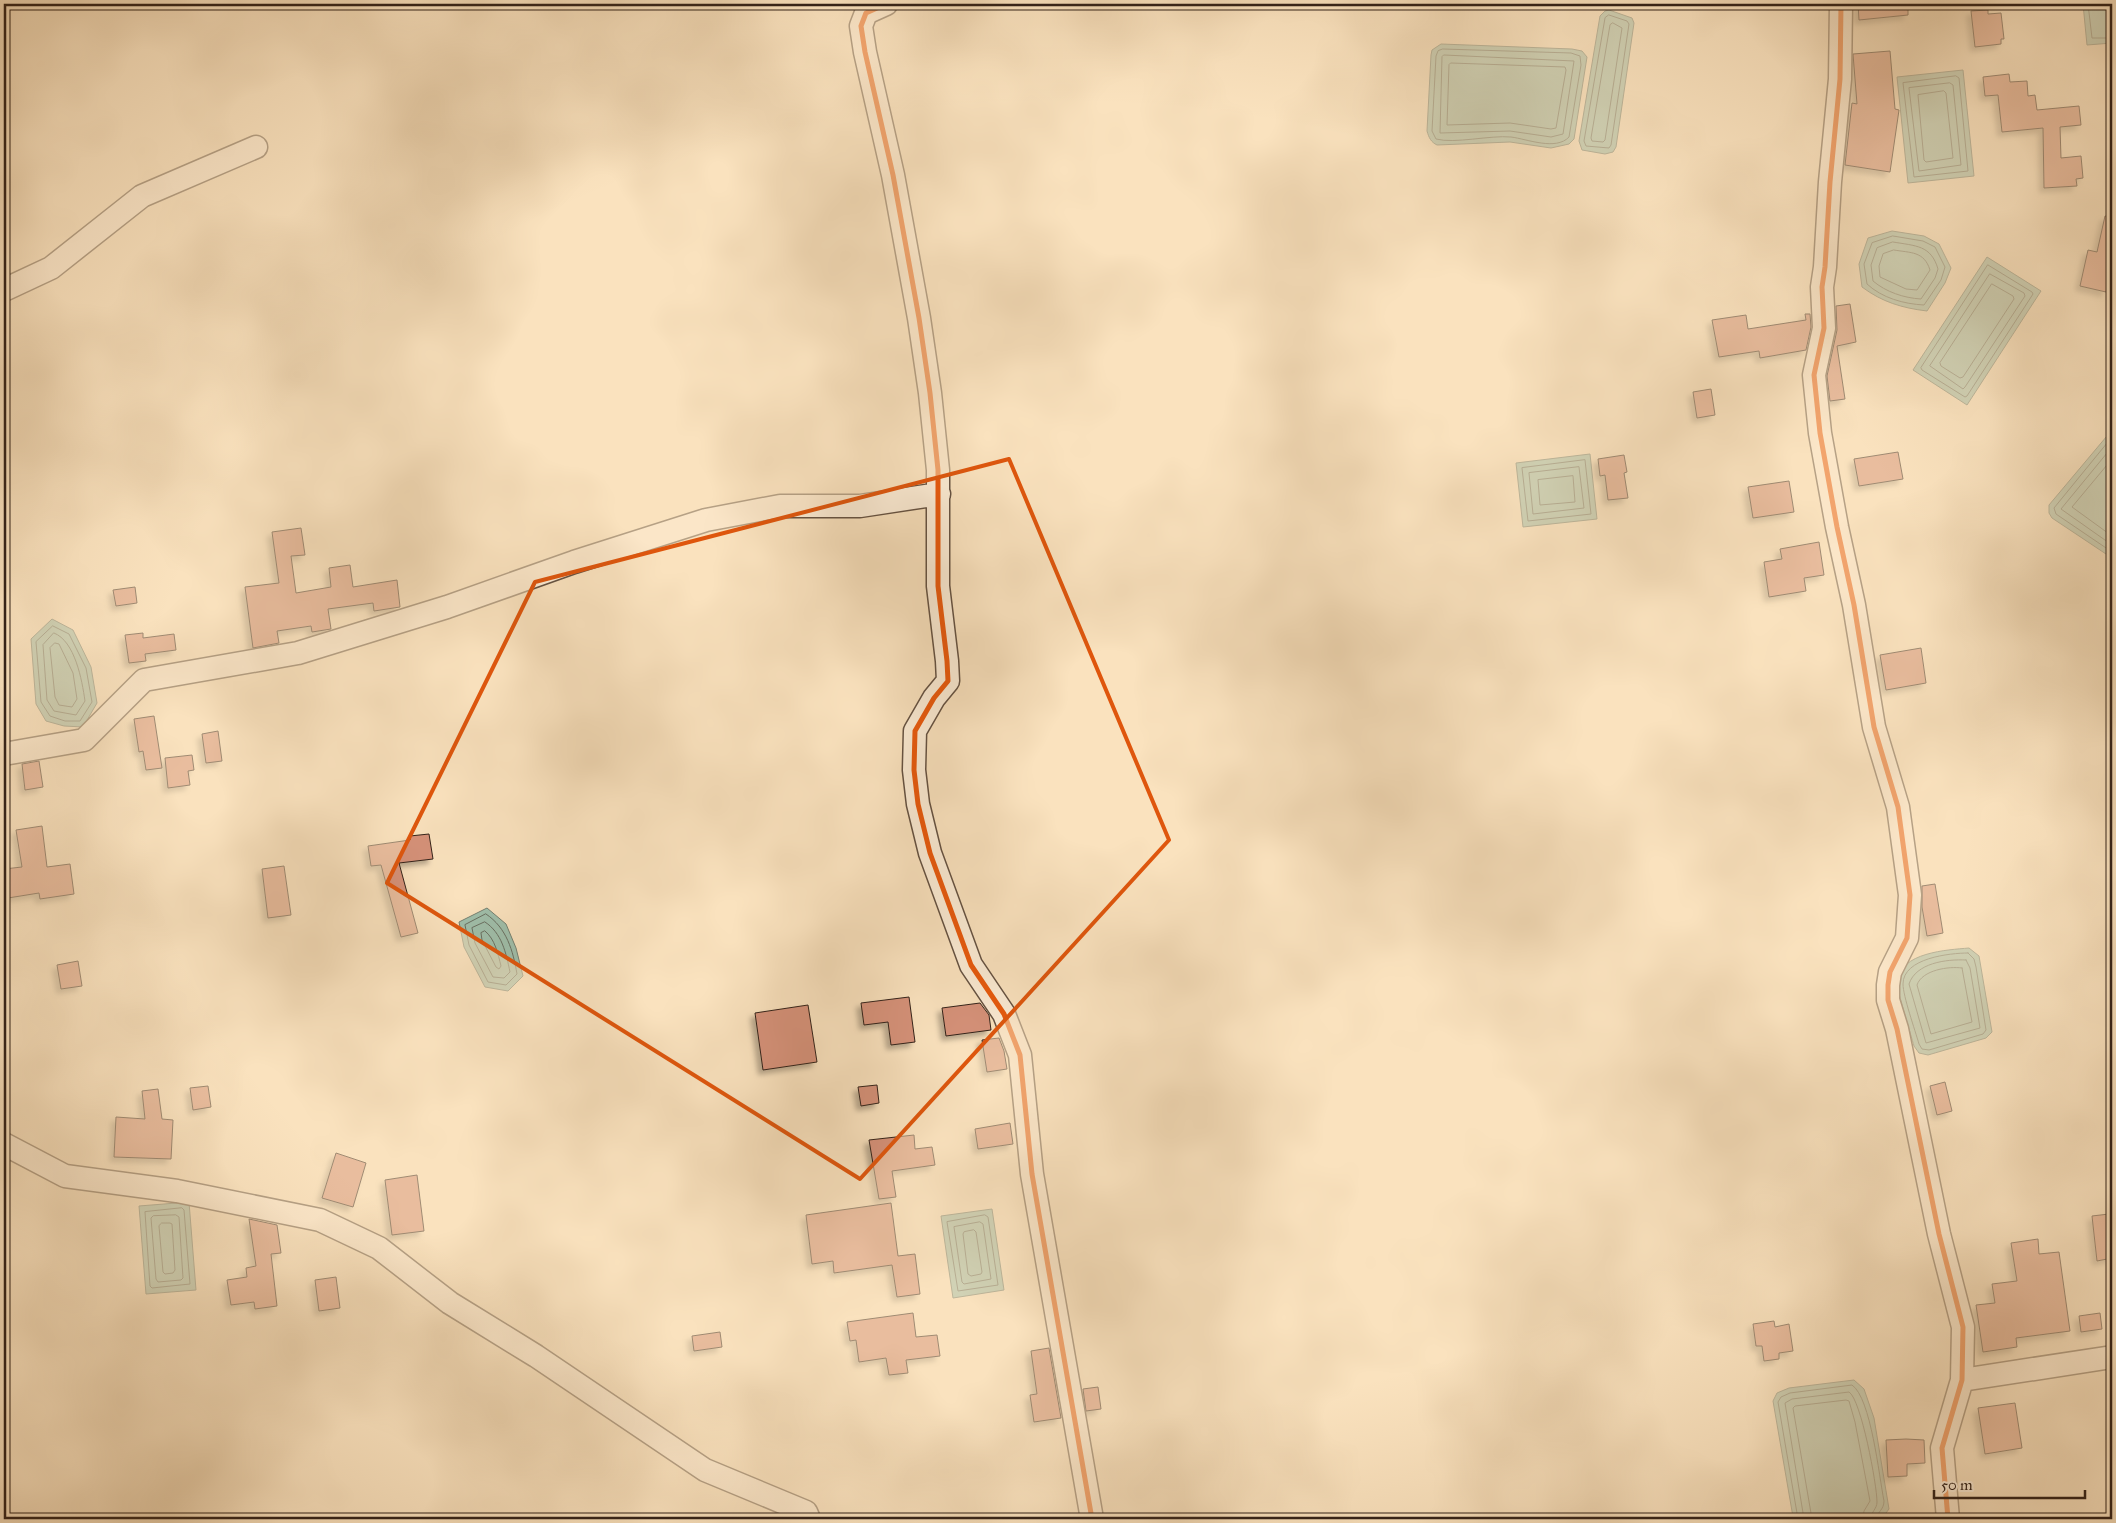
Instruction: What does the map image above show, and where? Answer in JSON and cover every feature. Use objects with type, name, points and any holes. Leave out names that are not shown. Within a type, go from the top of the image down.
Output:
[{"type":"street","points":[[886,4],[866,13],[861,26],[865,52],[893,175],[919,318],[930,393],[938,470],[938,586],[948,681],[934,698],[915,731],[914,770],[918,804],[933,862],[970,965],[1004,1014],[1020,1055],[1032,1174],[1092,1519]]},
{"type":"street","points":[[1841,4],[1840,79],[1835,117],[1822,287],[1824,328],[1814,375],[1820,433],[1837,527],[1857,623],[1874,727],[1898,807],[1910,895],[1907,938],[1890,972],[1888,1000],[1897,1029],[1939,1234],[1963,1327],[1962,1380],[1942,1448],[1948,1519]]},
{"type":"street","points":[[4,290],[50,268],[142,196],[256,147]]},
{"type":"street","points":[[4,754],[84,740],[144,680],[298,652],[447,607],[574,562],[706,520],[780,506],[860,506],[938,494]]},
{"type":"street","points":[[4,1144],[65,1176],[177,1191],[320,1220],[379,1248],[450,1303],[536,1356],[705,1470],[806,1512],[809,1519]]},
{"type":"street","points":[[1962,1380],[2112,1357]]},
{"type":"highlighted area","points":[[1009,459],[1169,840],[860,1179],[387,883],[535,582]]},
{"type":"water","points":[[2083,4],[2112,4],[2112,43],[2087,45]]},
{"type":"water","points":[[1609,10],[1632,18],[1634,23],[1616,147],[1613,152],[1605,154],[1582,150],[1579,141],[1600,16]]},
{"type":"water","points":[[1441,44],[1572,49],[1582,51],[1587,57],[1574,139],[1569,144],[1551,148],[1510,142],[1435,144],[1430,140],[1427,131],[1431,55],[1432,50]]},
{"type":"water","points":[[1963,70],[1974,176],[1908,183],[1897,77]]},
{"type":"water","points":[[1892,231],[1924,236],[1939,244],[1951,268],[1945,283],[1927,311],[1893,304],[1877,297],[1862,287],[1859,264],[1868,238]]},
{"type":"water","points":[[1987,257],[2041,291],[1967,405],[1913,370]]},
{"type":"water","points":[[2112,430],[2112,558],[2052,518],[2049,513],[2049,505]]},
{"type":"water","points":[[1590,454],[1597,519],[1523,527],[1516,463]]},
{"type":"water","points":[[52,619],[73,630],[91,667],[97,703],[83,727],[64,726],[46,721],[36,704],[31,639]]},
{"type":"water","points":[[487,908],[506,924],[516,948],[523,976],[508,991],[485,987],[464,947],[459,922]]},
{"type":"water","points":[[1969,948],[1979,956],[1992,1032],[1986,1038],[1928,1055],[1919,1053],[1914,1046],[1899,994],[1897,982],[1900,972],[1906,964],[1926,954]]},
{"type":"water","points":[[189,1202],[196,1290],[146,1294],[139,1206]]},
{"type":"water","points":[[992,1209],[1004,1290],[953,1298],[941,1216]]},
{"type":"water","points":[[1854,1380],[1864,1389],[1874,1418],[1889,1509],[1883,1517],[1868,1519],[1795,1519],[1793,1517],[1773,1401],[1777,1393],[1789,1388]]},
{"type":"building","points":[[1858,4],[1908,4],[1908,15],[1859,20]]},
{"type":"building","points":[[1988,10],[1988,14],[2001,13],[2004,39],[2001,39],[2001,44],[1975,47],[1971,11]]},
{"type":"building","points":[[1890,51],[1895,109],[1899,110],[1890,172],[1845,165],[1852,103],[1857,104],[1853,54]]},
{"type":"building","points":[[2009,74],[2010,82],[2027,81],[2028,96],[2035,95],[2037,110],[2079,106],[2081,125],[2060,127],[2061,158],[2081,156],[2083,178],[2076,179],[2077,186],[2044,188],[2043,128],[2002,132],[1998,95],[1985,96],[1983,77]]},
{"type":"building","points":[[2105,216],[2112,217],[2112,266],[2106,292],[2080,286],[2088,250],[2097,252]]},
{"type":"building","points":[[1850,304],[1856,342],[1837,346],[1845,399],[1830,401],[1827,376],[1837,330],[1836,306]]},
{"type":"building","points":[[1805,314],[1810,314],[1811,327],[1806,350],[1760,358],[1759,351],[1719,357],[1712,320],[1746,315],[1748,329],[1806,320]]},
{"type":"building","points":[[1711,389],[1715,415],[1697,418],[1693,392]]},
{"type":"building","points":[[1898,452],[1903,479],[1859,486],[1854,459]]},
{"type":"building","points":[[1624,455],[1627,472],[1624,473],[1628,498],[1608,500],[1605,475],[1600,476],[1598,459]]},
{"type":"building","points":[[1789,481],[1794,512],[1753,518],[1748,487]]},
{"type":"building","points":[[301,528],[305,555],[291,556],[296,593],[331,587],[329,568],[350,565],[353,587],[397,580],[400,607],[374,611],[373,603],[328,609],[331,629],[312,632],[311,626],[277,631],[279,643],[253,648],[245,587],[279,583],[272,532]]},
{"type":"building","points":[[1819,542],[1824,575],[1804,578],[1806,591],[1769,597],[1764,562],[1782,559],[1780,549]]},
{"type":"building","points":[[135,587],[137,603],[116,606],[113,590]]},
{"type":"building","points":[[143,633],[143,638],[174,634],[176,650],[145,654],[146,661],[129,663],[125,635]]},
{"type":"building","points":[[1921,648],[1926,683],[1886,690],[1880,655]]},
{"type":"building","points":[[154,716],[162,768],[146,770],[143,751],[139,752],[134,719]]},
{"type":"building","points":[[218,731],[222,761],[206,763],[202,734]]},
{"type":"building","points":[[192,755],[194,770],[188,771],[190,785],[168,788],[165,758]]},
{"type":"building","points":[[39,761],[43,787],[25,790],[22,764]]},
{"type":"building","points":[[42,826],[47,867],[70,864],[74,894],[40,899],[39,893],[8,898],[4,869],[22,867],[16,830]]},
{"type":"building","points":[[429,834],[433,859],[399,863],[418,933],[401,937],[381,865],[371,866],[368,846],[410,840],[410,836]]},
{"type":"building","points":[[284,866],[291,915],[268,918],[262,869]]},
{"type":"building","points":[[1935,884],[1943,933],[1927,936],[1922,907],[1922,886]]},
{"type":"building","points":[[78,961],[82,986],[61,989],[57,965]]},
{"type":"building","points":[[909,997],[915,1042],[891,1045],[888,1022],[864,1025],[861,1003]]},
{"type":"building","points":[[980,1003],[989,1015],[991,1030],[946,1036],[942,1008]]},
{"type":"building","points":[[808,1005],[817,1062],[763,1070],[755,1013]]},
{"type":"building","points":[[999,1038],[1004,1051],[1007,1069],[987,1072],[982,1040]]},
{"type":"building","points":[[1945,1082],[1952,1111],[1937,1115],[1930,1086]]},
{"type":"building","points":[[877,1085],[879,1103],[861,1106],[858,1087]]},
{"type":"building","points":[[208,1086],[211,1107],[193,1110],[190,1088]]},
{"type":"building","points":[[158,1089],[162,1119],[173,1120],[171,1159],[114,1157],[116,1117],[145,1119],[142,1091]]},
{"type":"building","points":[[1010,1123],[1013,1144],[978,1149],[975,1129]]},
{"type":"building","points":[[914,1135],[915,1149],[932,1147],[935,1165],[892,1171],[896,1197],[879,1199],[869,1140]]},
{"type":"building","points":[[336,1153],[366,1163],[353,1207],[322,1198]]},
{"type":"building","points":[[417,1175],[424,1231],[392,1235],[385,1180]]},
{"type":"building","points":[[891,1203],[898,1256],[915,1254],[920,1294],[897,1297],[892,1265],[834,1273],[833,1261],[812,1264],[806,1215]]},
{"type":"building","points":[[2109,1214],[2112,1258],[2097,1261],[2092,1216]]},
{"type":"building","points":[[249,1219],[277,1225],[281,1253],[271,1254],[277,1306],[255,1309],[254,1302],[231,1305],[227,1280],[247,1277],[246,1268],[256,1266]]},
{"type":"building","points":[[2038,1239],[2039,1254],[2059,1252],[2070,1331],[2016,1338],[2017,1347],[1983,1352],[1976,1305],[1995,1303],[1992,1284],[2017,1281],[2011,1243]]},
{"type":"building","points":[[336,1277],[340,1308],[319,1311],[315,1280]]},
{"type":"building","points":[[913,1313],[916,1337],[937,1335],[940,1356],[906,1360],[908,1373],[889,1375],[886,1358],[859,1362],[856,1340],[850,1341],[847,1322]]},
{"type":"building","points":[[2100,1313],[2102,1329],[2081,1332],[2079,1316]]},
{"type":"building","points":[[1774,1321],[1775,1327],[1789,1324],[1793,1351],[1779,1353],[1779,1359],[1764,1361],[1762,1346],[1756,1346],[1753,1324]]},
{"type":"building","points":[[720,1332],[722,1347],[694,1351],[692,1336]]},
{"type":"building","points":[[1049,1348],[1061,1418],[1034,1422],[1030,1395],[1037,1394],[1031,1351]]},
{"type":"building","points":[[1098,1387],[1101,1409],[1086,1411],[1083,1389]]},
{"type":"building","points":[[2015,1403],[2022,1448],[1985,1454],[1978,1408]]},
{"type":"building","points":[[1886,1440],[1924,1440],[1925,1463],[1907,1464],[1907,1476],[1888,1477]]},
{"type":"cycle path","points":[[886,4],[866,13],[861,26],[865,52],[893,175],[919,318],[930,393],[938,470],[938,586],[948,681],[934,698],[915,731],[914,770],[918,804],[930,853],[971,965],[1004,1014],[1020,1055],[1032,1174],[1092,1519]]},
{"type":"cycle path","points":[[1841,4],[1840,79],[1822,287],[1824,328],[1814,375],[1820,433],[1837,527],[1854,605],[1874,727],[1898,807],[1910,895],[1907,938],[1890,972],[1888,1000],[1897,1029],[1939,1234],[1963,1327],[1962,1380],[1942,1448],[1948,1519]]}]
